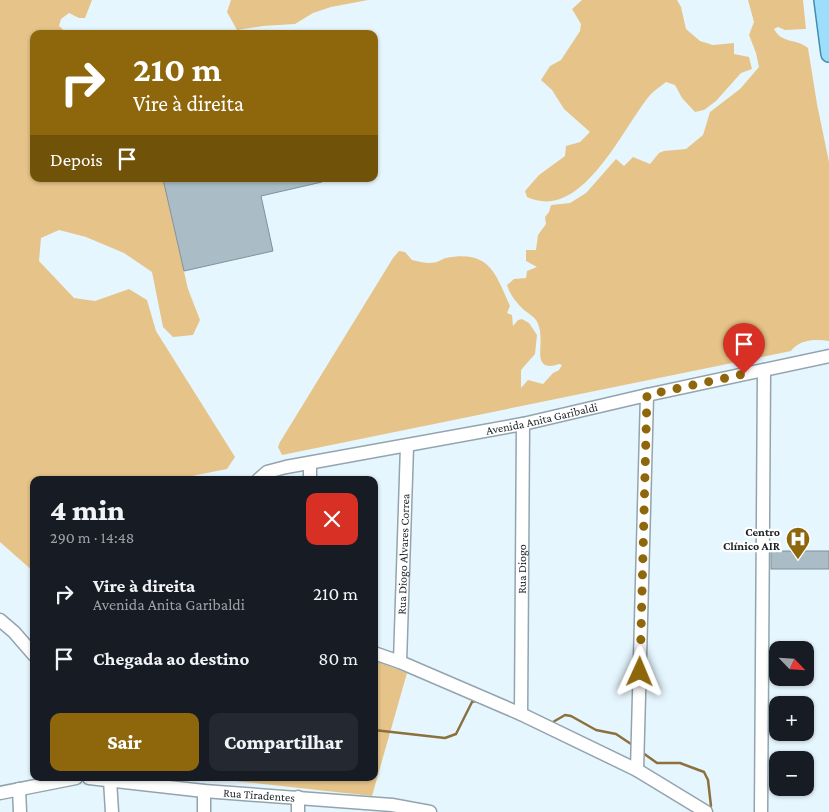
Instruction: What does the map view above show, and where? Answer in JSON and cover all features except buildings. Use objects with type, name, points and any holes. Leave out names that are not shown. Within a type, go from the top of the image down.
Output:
[{"type":"main road","points":[[822,0],[829,54]]},
{"type":"street","name":"Avenida Anita Garibaldi","points":[[262,476],[267,472],[310,463],[524,424],[647,395],[829,356]]},
{"type":"street","points":[[762,812],[764,370]]},
{"type":"street","points":[[637,770],[647,395]]},
{"type":"street","name":"Rua Diogo","points":[[521,714],[524,424]]},
{"type":"street","name":"Rua Diogo Alvares Correa","points":[[400,662],[407,446]]},
{"type":"street","points":[[310,463],[310,476]]},
{"type":"street","points":[[0,620],[14,632],[30,651]]},
{"type":"street","points":[[378,654],[521,714],[637,770],[706,812]]},
{"type":"street","points":[[0,793],[60,781]]},
{"type":"street","points":[[110,781],[112,812]]},
{"type":"street","name":"Rua Tiradentes","points":[[119,781],[204,791],[392,805],[430,812]]},
{"type":"street","points":[[19,789],[20,812]]},
{"type":"street","points":[[204,791],[204,812]]},
{"type":"street","points":[[298,797],[298,812]]},
{"type":"shaded area","points":[[0,0],[92,0],[85,18],[79,18],[69,13],[61,19],[59,26],[64,30],[30,30],[30,182],[164,182],[188,289],[200,320],[193,335],[173,337],[163,327],[152,272],[124,253],[86,237],[59,230],[41,238],[39,261],[74,298],[95,301],[129,289],[147,300],[156,331],[235,457],[227,469],[192,476],[30,476],[30,568],[0,542]]},
{"type":"shaded area","points":[[231,0],[368,0],[331,7],[313,13],[295,24],[237,30],[227,12]]},
{"type":"shaded area","points":[[582,0],[677,0],[681,7],[686,29],[700,41],[713,45],[734,43],[734,54],[749,57],[752,69],[741,73],[716,101],[704,110],[695,112],[682,98],[675,85],[666,82],[651,94],[600,167],[583,184],[566,196],[547,201],[527,197],[525,191],[539,175],[565,156],[566,146],[580,142],[590,132],[564,109],[552,90],[541,80],[550,66],[561,60],[580,31],[581,24],[572,9]]},
{"type":"shaded area","points":[[748,0],[803,0],[806,29],[785,30],[778,27],[774,29],[781,37],[808,48],[829,162],[829,341],[804,342],[791,351],[282,455],[278,447],[280,442],[399,251],[405,252],[412,260],[426,263],[460,256],[472,257],[488,266],[500,283],[510,306],[507,313],[512,315],[513,326],[518,320],[522,319],[529,323],[537,335],[535,354],[521,370],[521,388],[528,380],[543,384],[553,373],[559,370],[562,365],[548,366],[542,362],[539,326],[535,319],[516,302],[507,285],[514,279],[526,278],[527,271],[537,267],[526,261],[526,250],[536,250],[538,235],[546,224],[545,217],[551,205],[570,203],[586,193],[616,159],[624,166],[633,157],[650,164],[659,153],[686,149],[703,135],[710,112],[740,89],[759,67],[749,35],[754,22]]},
{"type":"shaded area","points":[[378,662],[407,673],[378,775]]},
{"type":"shaded area","points":[[235,781],[376,781],[372,796]]},
{"type":"waterway","points":[[378,730],[445,738],[456,734],[472,702],[476,701]]},
{"type":"waterway","points":[[553,722],[565,715],[571,716],[596,730],[616,734],[631,744]]},
{"type":"waterway","points":[[643,753],[657,763],[680,763],[704,772],[708,780],[711,806]]},
{"type":"place","name":"Centro Clínico AIR","points":[[798,560]]},
{"type":"route","points":[[640,672],[647,395],[744,374]]}]
